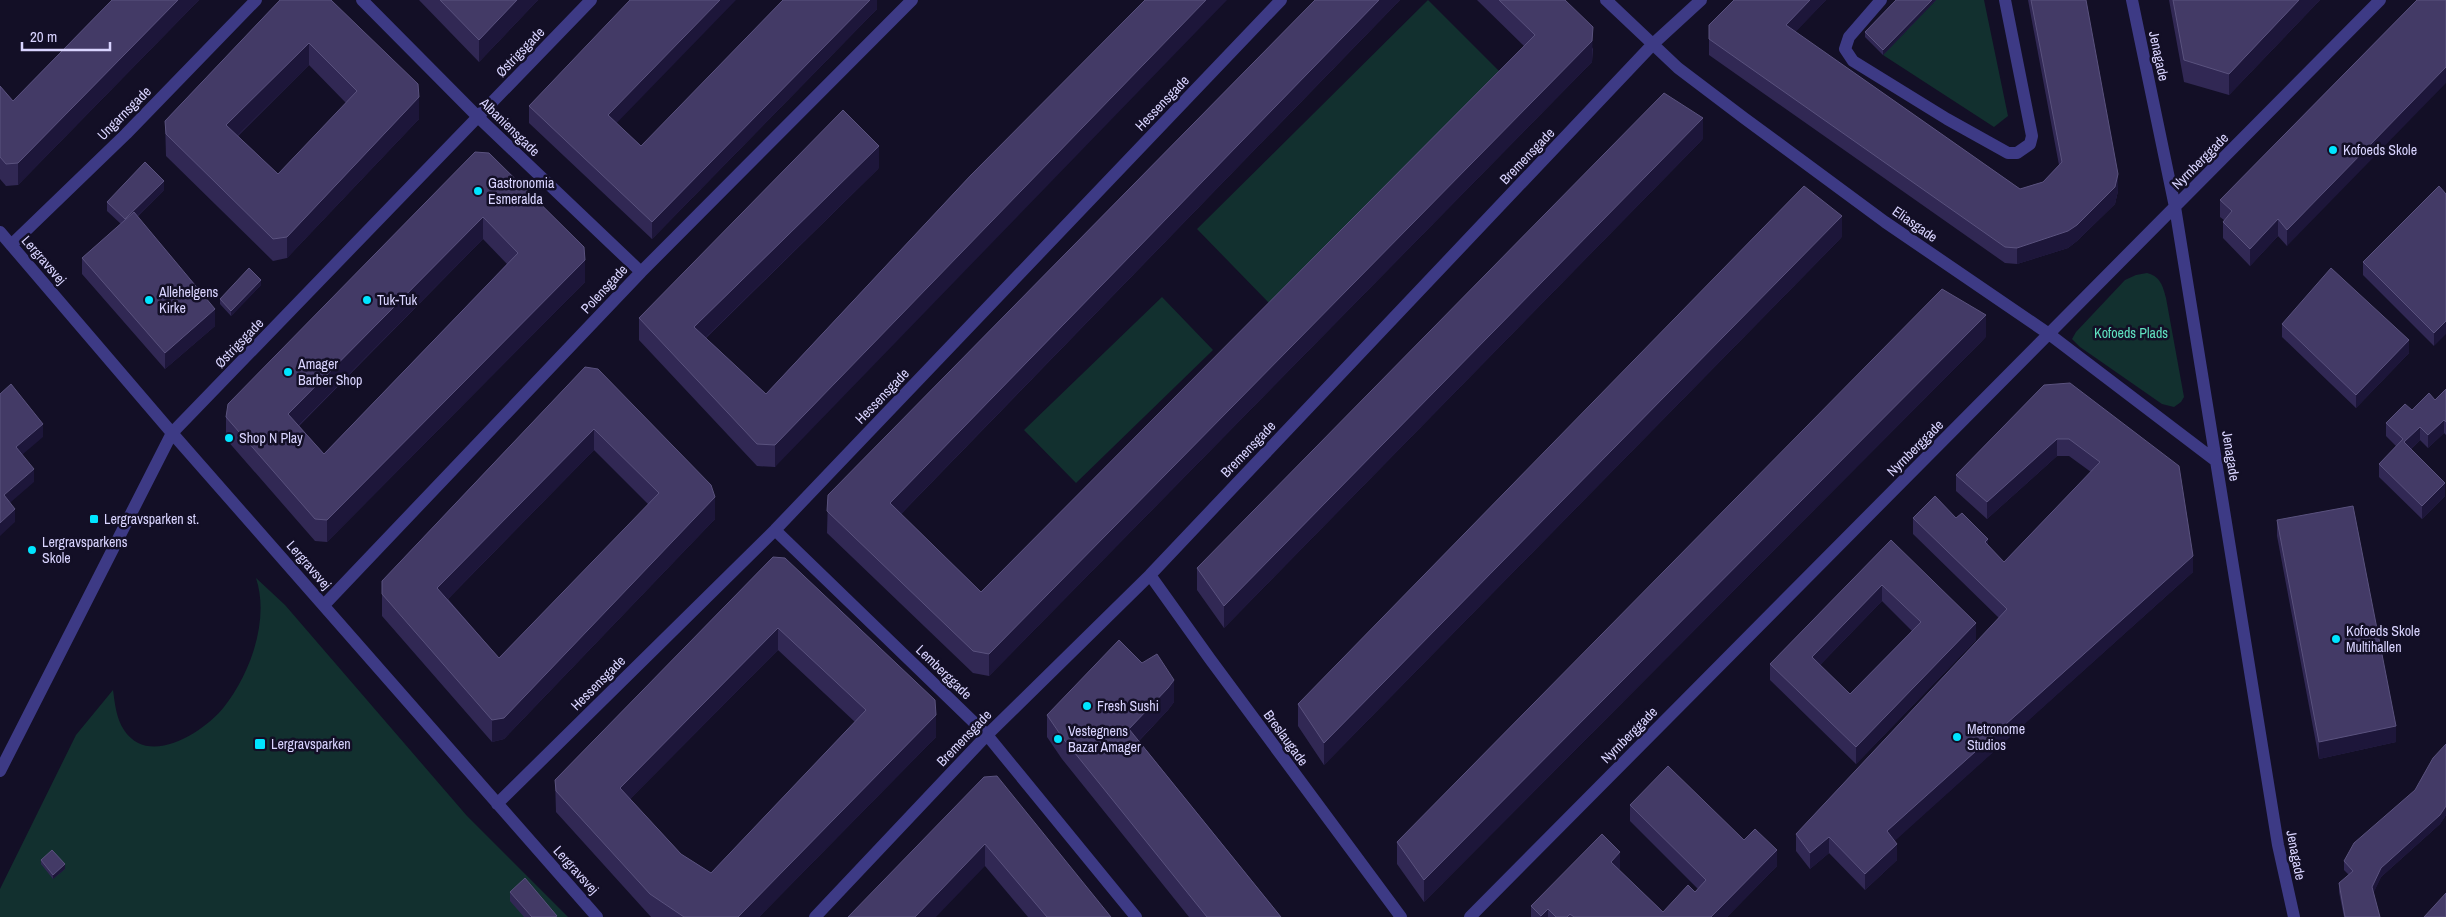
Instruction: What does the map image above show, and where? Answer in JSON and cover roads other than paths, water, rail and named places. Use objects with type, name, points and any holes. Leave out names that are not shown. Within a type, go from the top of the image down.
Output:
[{"type":"street","name":"Ungarnsgade","points":[[11,245],[126,134],[256,0]]},
{"type":"street","name":"Albaniensgade","points":[[362,0],[478,117],[641,272]]},
{"type":"street","name":"Østrigsgade","points":[[0,771],[172,434],[591,0]]},
{"type":"street","name":"Polensgade","points":[[324,605],[641,272],[912,0]]},
{"type":"street","name":"Hessensgade","points":[[497,804],[775,530],[1281,0]]},
{"type":"street","name":"Eliasgade","points":[[1606,0],[1678,68],[1877,216],[2049,334],[2216,461]]},
{"type":"street","name":"Bremensgade","points":[[815,917],[987,735],[1150,575],[1653,44],[1701,0]]},
{"type":"street","points":[[1881,0],[1848,37],[1845,49],[1853,61],[1946,119],[2008,152],[2017,153],[2030,144],[2032,136],[2006,0]]},
{"type":"street","name":"Jenagade","points":[[2132,0],[2175,207],[2278,845],[2294,917]]},
{"type":"street","name":"Nyrnberggade","points":[[1470,917],[2380,0]]},
{"type":"street","name":"Lergravsvej","points":[[0,232],[172,434],[597,917]]},
{"type":"street","name":"Lemberggade","points":[[775,530],[987,735],[1136,917]]},
{"type":"street","name":"Breslaugade","points":[[1150,575],[1401,917]]},
{"type":"place","name":"Kofoeds Skole","points":[[2333,150]]},
{"type":"place","name":"Gastronomia Esmeralda","points":[[478,191]]},
{"type":"place","name":"Allehelgens Kirke","points":[[149,300]]},
{"type":"place","name":"Tuk-Tuk","points":[[367,300]]},
{"type":"place","name":"Amager Barber Shop","points":[[288,372]]},
{"type":"place","name":"Shop N Play","points":[[229,438]]},
{"type":"place","name":"Lergravsparken st.","points":[[94,519]]},
{"type":"place","name":"Lergravsparkens Skole","points":[[32,550]]},
{"type":"place","name":"Kofoeds Skole Multihallen","points":[[2336,639]]},
{"type":"place","name":"Fresh Sushi","points":[[1087,706]]},
{"type":"place","name":"Metronome Studios","points":[[1957,737]]},
{"type":"place","name":"Vestegnens Bazar Amager","points":[[1058,739]]},
{"type":"place","name":"Lergravsparken","points":[[260,744]]},
{"type":"park label","name":"Kofoeds Plads","points":[[2131,333]]}]
